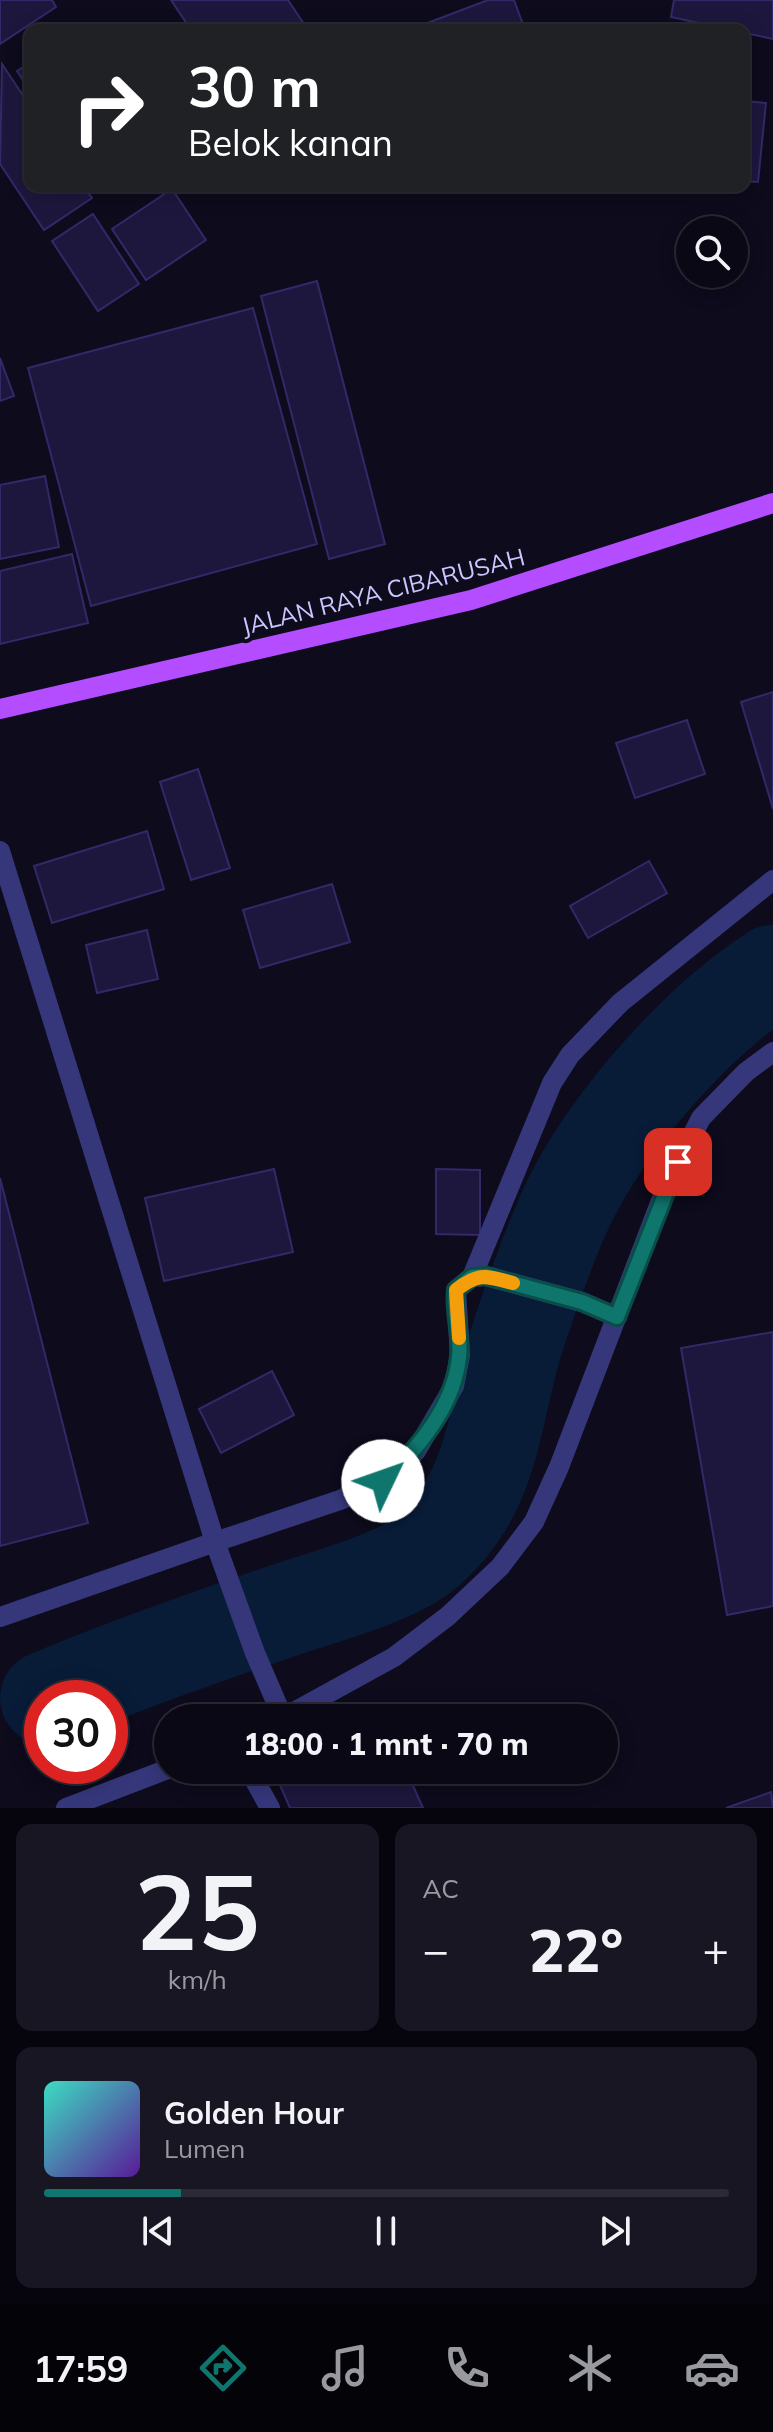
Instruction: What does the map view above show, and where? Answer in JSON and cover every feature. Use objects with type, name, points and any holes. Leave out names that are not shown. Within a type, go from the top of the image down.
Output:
[{"type":"main road","name":"JALAN RAYA CIBARUSAH","points":[[1,706],[471,600],[773,503]]},
{"type":"street","points":[[0,851],[215,1542],[277,1704]]},
{"type":"street","points":[[0,1617],[340,1500],[383,1481],[416,1451],[454,1386],[460,1355],[456,1290],[479,1277],[552,1083],[570,1055],[620,1003],[773,880]]},
{"type":"street","points":[[308,1704],[394,1657],[448,1616],[500,1567],[534,1522],[667,1185],[701,1118],[746,1072],[773,1052]]},
{"type":"street","points":[[479,1277],[582,1302],[617,1317]]},
{"type":"street","points":[[66,1808],[154,1774]]},
{"type":"street","points":[[257,1784],[270,1808]]},
{"type":"building","points":[[0,0],[52,0],[56,7],[30,24],[24,24],[24,28],[0,44]]},
{"type":"building","points":[[171,0],[288,0],[304,24],[187,24]]},
{"type":"building","points":[[488,0],[514,0],[523,24],[425,24]]},
{"type":"building","points":[[674,0],[773,0],[773,39],[750,34],[750,24],[703,24],[671,17]]},
{"type":"building","points":[[2,64],[24,97],[24,192],[88,192],[92,198],[44,230],[0,164]]},
{"type":"building","points":[[24,67],[24,82],[17,71]]},
{"type":"building","points":[[750,102],[766,103],[758,182],[750,181]]},
{"type":"building","points":[[168,192],[174,192],[206,240],[146,280],[112,229]]},
{"type":"building","points":[[93,214],[139,284],[98,311],[52,241]]},
{"type":"building","points":[[317,281],[385,544],[329,559],[261,296]]},
{"type":"building","points":[[253,308],[317,544],[91,606],[28,368]]},
{"type":"building","points":[[0,358],[14,396],[0,401]]},
{"type":"building","points":[[45,476],[59,547],[0,559],[0,485]]},
{"type":"building","points":[[72,554],[88,623],[0,644],[0,571]]},
{"type":"building","points":[[773,692],[773,809],[741,702]]},
{"type":"building","points":[[687,720],[705,774],[635,798],[616,743]]},
{"type":"building","points":[[198,769],[230,868],[191,880],[160,782]]},
{"type":"building","points":[[147,831],[164,889],[52,923],[34,866]]},
{"type":"building","points":[[649,861],[667,893],[588,938],[570,906]]},
{"type":"building","points":[[332,884],[350,942],[260,968],[243,910]]},
{"type":"building","points":[[147,930],[158,979],[97,993],[86,945]]},
{"type":"building","points":[[274,1169],[293,1252],[164,1281],[145,1198]]},
{"type":"building","points":[[436,1169],[480,1170],[480,1235],[436,1234]]},
{"type":"building","points":[[0,1178],[88,1523],[0,1546]]},
{"type":"building","points":[[773,1332],[773,1606],[727,1615],[681,1348]]},
{"type":"building","points":[[272,1371],[294,1415],[221,1453],[199,1409]]},
{"type":"building","points":[[280,1784],[412,1784],[423,1808],[290,1808]]},
{"type":"building","points":[[771,1792],[773,1808],[726,1808]]},
{"type":"waterway","points":[[91,1680],[378,1579],[425,1553],[449,1529],[467,1504],[480,1477],[520,1330],[549,1249],[576,1188],[622,1117],[680,1050],[711,1020],[773,972]]},
{"type":"slow traffic","points":[[459,1338],[456,1290],[472,1277],[486,1276],[513,1283]]},
{"type":"route","points":[[383,1481],[416,1451],[454,1386],[460,1355],[456,1290],[472,1277],[486,1276],[582,1302],[617,1317],[678,1162]]}]
